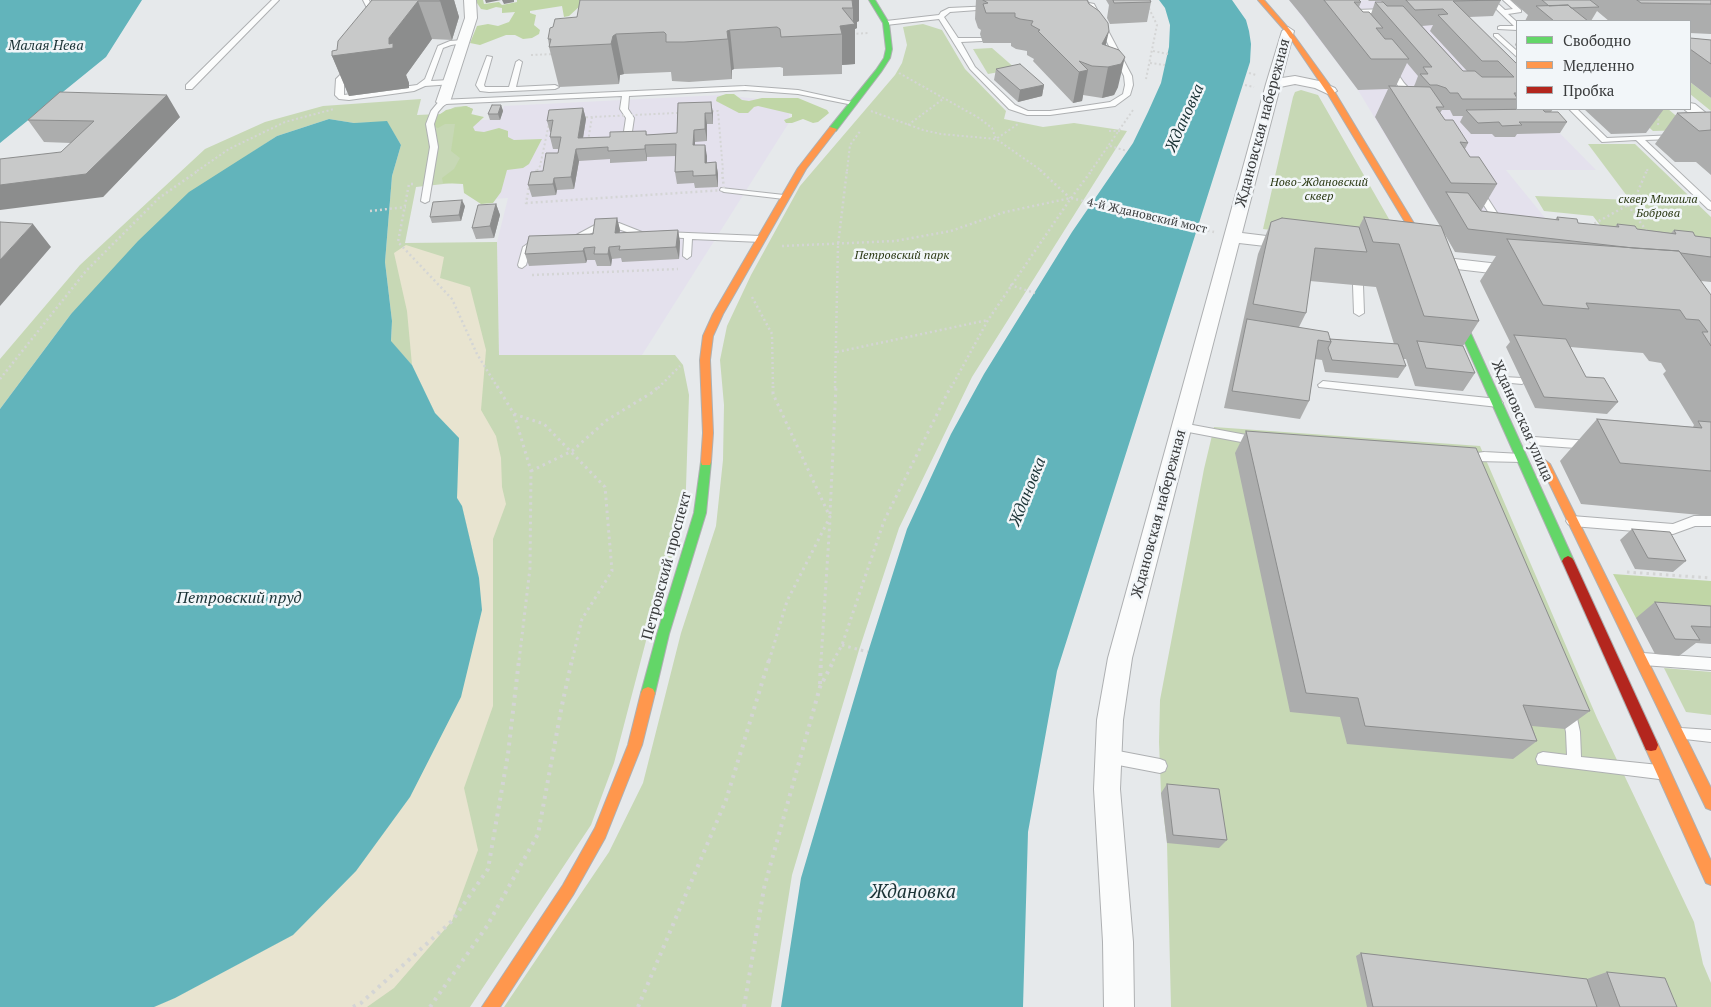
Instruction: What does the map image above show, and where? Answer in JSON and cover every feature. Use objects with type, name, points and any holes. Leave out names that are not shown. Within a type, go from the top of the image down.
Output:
[{"type":"main road","name":"Петровский проспект","points":[[490,1007],[568,890],[620,789],[635,745],[663,634],[700,513],[708,433],[705,360],[708,336],[718,314],[784,197],[813,152],[879,72],[887,58],[889,49],[886,23],[880,10],[872,0]]},
{"type":"main road","points":[[1261,0],[1288,31],[1330,90],[1439,265],[1456,280]]},
{"type":"main road","points":[[1275,0],[1307,38]]},
{"type":"main road","points":[[1432,238],[1439,265]]},
{"type":"main road","name":"Ждановская улица","points":[[1448,296],[1498,403],[1711,878]]},
{"type":"main road","name":"Ждановская улица","points":[[1532,437],[1711,803]]},
{"type":"street","points":[[443,102],[471,18],[470,0]]},
{"type":"street","name":"Ждановская набережная","points":[[1119,1007],[1118,942],[1107,789],[1110,720],[1120,658],[1182,427],[1224,235],[1262,82],[1288,31]]},
{"type":"street","points":[[1262,82],[1295,80],[1319,85],[1330,90]]},
{"type":"street","points":[[1691,107],[1711,124]]},
{"type":"street","points":[[1224,235],[1310,247]]},
{"type":"street","points":[[1411,259],[1439,265],[1535,273]]},
{"type":"lane","points":[[189,87],[276,0]]},
{"type":"lane","points":[[366,0],[378,25]]},
{"type":"lane","points":[[1490,0],[1516,25]]},
{"type":"lane","points":[[1503,12],[1518,11],[1506,0]]},
{"type":"lane","points":[[941,17],[957,40],[972,68],[1012,107],[1027,113],[1050,113],[1112,104],[1126,95],[1129,85],[1128,76],[1090,2],[1082,4]]},
{"type":"lane","points":[[886,23],[941,17],[943,13],[958,8],[996,6]]},
{"type":"lane","points":[[1366,28],[1356,12],[1393,10]]},
{"type":"lane","points":[[1516,26],[1498,32],[1503,42],[1516,54]]},
{"type":"lane","points":[[957,40],[982,39]]},
{"type":"lane","points":[[425,84],[440,47],[450,43],[463,42]]},
{"type":"lane","points":[[1503,42],[1516,42]]},
{"type":"lane","points":[[489,57],[480,86],[483,89],[555,87]]},
{"type":"lane","points":[[1386,60],[1401,84],[1419,104]]},
{"type":"lane","points":[[512,89],[519,62]]},
{"type":"lane","points":[[352,64],[340,79],[338,95],[342,97],[349,98],[414,89],[425,84],[450,82]]},
{"type":"lane","points":[[519,98],[521,88]]},
{"type":"lane","points":[[424,201],[434,147],[430,124],[435,111],[443,102],[745,88],[813,94],[854,103]]},
{"type":"lane","points":[[626,93],[624,109],[630,118],[627,138]]},
{"type":"lane","points":[[1574,110],[1606,140],[1682,137]]},
{"type":"lane","points":[[1638,138],[1711,207]]},
{"type":"lane","points":[[1474,184],[1505,231]]},
{"type":"lane","points":[[724,190],[784,197]]},
{"type":"lane","points":[[560,241],[578,238],[591,230],[618,226],[646,236],[688,235],[761,239]]},
{"type":"lane","points":[[687,256],[688,235]]},
{"type":"lane","points":[[522,265],[527,247],[536,242],[544,242]]},
{"type":"lane","points":[[1358,285],[1359,313]]},
{"type":"lane","points":[[1504,380],[1522,381]]},
{"type":"lane","points":[[1323,385],[1498,403]]},
{"type":"lane","points":[[1182,427],[1243,439],[1272,442]]},
{"type":"lane","points":[[1532,437],[1602,446]]},
{"type":"lane","points":[[1463,466],[1473,457],[1522,458]]},
{"type":"lane","points":[[1572,521],[1673,529],[1694,521],[1711,521]]},
{"type":"lane","points":[[1640,659],[1711,664]]},
{"type":"lane","points":[[1563,694],[1573,732],[1574,762]]},
{"type":"lane","points":[[1677,734],[1711,736]]},
{"type":"lane","points":[[1108,756],[1160,766]]},
{"type":"lane","points":[[1542,759],[1698,776]]},
{"type":"path","points":[[851,34],[871,33]]},
{"type":"path","points":[[1153,51],[1168,54]]},
{"type":"path","points":[[528,55],[557,54]]},
{"type":"path","points":[[1150,63],[1165,65]]},
{"type":"path","points":[[894,70],[992,128],[996,139]]},
{"type":"path","points":[[1249,73],[1262,82]]},
{"type":"path","points":[[1245,85],[1262,82]]},
{"type":"path","points":[[907,125],[943,99]]},
{"type":"path","points":[[0,379],[86,271],[160,198],[229,149],[285,122],[334,109]]},
{"type":"path","points":[[718,111],[724,190],[526,203],[530,182],[540,166],[550,119],[592,117],[718,111]]},
{"type":"path","points":[[869,111],[907,125],[941,134],[996,139],[1048,176],[1071,198]]},
{"type":"path","points":[[996,139],[1020,123],[1027,113]]},
{"type":"path","points":[[588,143],[592,117]]},
{"type":"path","points":[[820,687],[837,352],[838,245],[850,145],[864,125]]},
{"type":"path","points":[[1109,131],[1120,132]]},
{"type":"path","points":[[1110,146],[1127,151]]},
{"type":"path","points":[[1586,229],[1628,205],[1635,198],[1654,153]]},
{"type":"path","points":[[353,1007],[361,1005],[452,921],[488,869],[508,754],[530,568],[531,472],[514,414],[477,354],[452,299],[398,242],[409,184],[428,182]]},
{"type":"path","points":[[781,246],[895,241],[951,231],[1005,212],[1071,198]]},
{"type":"path","points":[[744,1007],[764,888],[820,687],[842,645],[884,521],[959,371],[988,320],[1071,198]]},
{"type":"path","name":"4-й Ждановский мост","points":[[1071,198],[1224,235]]},
{"type":"path","points":[[1635,198],[1702,198]]},
{"type":"path","points":[[1628,205],[1649,233]]},
{"type":"path","points":[[370,211],[406,207]]},
{"type":"path","points":[[522,265],[520,276],[686,268],[687,256]]},
{"type":"path","points":[[1010,285],[1035,293]]},
{"type":"path","points":[[749,292],[772,334],[772,394],[830,517]]},
{"type":"path","points":[[837,352],[988,320]]},
{"type":"path","points":[[531,472],[572,451],[607,420],[653,392],[681,365]]},
{"type":"path","points":[[430,1007],[487,926],[538,834],[562,705],[582,619],[612,570],[605,488],[572,451],[544,424],[514,414]]},
{"type":"path","points":[[638,1007],[726,800],[787,601],[830,517]]},
{"type":"path","points":[[1625,572],[1711,578]]},
{"type":"path","points":[[842,645],[868,652]]},
{"type":"shaded area","points":[[1289,0],[1476,1],[1493,16],[1446,17],[1516,110],[1537,110],[1596,170],[1506,170],[1546,219],[1433,215],[1358,90]]},
{"type":"shaded area","points":[[721,95],[787,102],[790,121],[642,355],[499,355],[497,242],[508,198],[476,200],[469,121],[500,119],[504,106]]},
{"type":"green space","points":[[475,0],[483,0],[484,4],[499,2],[502,5],[517,2],[517,0],[581,0],[580,6],[569,16],[564,17],[562,6],[530,11],[530,13],[536,15],[534,25],[540,30],[539,34],[532,38],[523,39],[515,35],[506,35],[480,45],[470,43],[477,26],[488,24],[498,26],[509,22],[515,12],[502,13],[502,8],[496,7],[487,10],[481,9]]},
{"type":"green space","name":"Петровский парк","points":[[923,24],[942,30],[965,69],[1006,111],[1004,119],[1043,127],[1074,123],[1127,131],[972,377],[899,528],[859,650],[792,875],[771,1007],[504,1007],[609,852],[643,783],[681,633],[716,526],[723,460],[724,405],[720,360],[727,326],[751,275],[800,186],[895,75],[902,63],[907,45],[903,27]]},
{"type":"green space","points":[[992,48],[1016,69],[988,74],[973,49]]},
{"type":"green space","points":[[1691,83],[1711,98],[1711,111],[1691,95]]},
{"type":"green space","name":"Ново-Ждановский сквер","points":[[1301,90],[1318,95],[1405,247],[1263,229],[1293,97],[1295,92]]},
{"type":"green space","points":[[734,94],[742,100],[749,101],[762,98],[798,98],[827,110],[829,113],[818,122],[813,123],[803,119],[786,123],[784,120],[792,117],[792,114],[758,106],[748,113],[739,113],[716,101],[717,97]]},
{"type":"green space","points":[[421,99],[417,115],[440,114],[455,107],[466,106],[473,109],[469,121],[462,182],[416,187],[405,243],[497,242],[499,355],[675,355],[683,365],[689,395],[685,518],[647,637],[614,763],[591,825],[470,1007],[154,1007],[175,998],[293,935],[356,871],[410,797],[461,697],[482,610],[479,578],[462,506],[457,498],[459,438],[435,413],[412,365],[391,342],[392,321],[385,262],[392,176],[401,145],[387,122],[354,123],[329,119],[277,136],[245,157],[71,314],[0,409],[0,359],[80,265],[205,149],[265,122],[323,106]]},
{"type":"green space","points":[[466,106],[473,109],[471,114],[484,117],[473,127],[475,131],[484,132],[499,128],[508,131],[508,137],[514,140],[542,139],[529,164],[523,168],[507,170],[501,192],[493,203],[481,204],[464,193],[463,184],[443,183],[442,178],[454,169],[460,158],[451,151],[455,124],[445,124],[438,128],[435,127],[435,118],[446,110]]},
{"type":"green space","points":[[1630,110],[1669,110],[1693,130],[1653,131]]},
{"type":"green space","name":"сквер Михаила Боброва","points":[[1588,144],[1635,144],[1711,217],[1711,240],[1603,229],[1593,216],[1544,211],[1535,196],[1630,200]]},
{"type":"green space","points":[[1214,427],[1480,446],[1597,718],[1694,922],[1703,964],[1711,983],[1711,1007],[1171,1007],[1167,843],[1161,793],[1159,742],[1160,700],[1204,469]]},
{"type":"green space","points":[[1613,574],[1711,581],[1711,623],[1636,618]]},
{"type":"green space","points":[[1664,668],[1711,672],[1711,715],[1686,712]]},
{"type":"sand","points":[[406,245],[444,257],[440,278],[470,287],[486,350],[481,410],[496,436],[501,458],[502,487],[506,504],[493,539],[493,706],[464,788],[478,850],[452,921],[394,988],[367,1007],[154,1007],[175,998],[293,935],[356,871],[410,797],[479,578],[462,506],[457,498],[459,438],[435,413],[412,365],[407,311],[394,253]]},
{"type":"water","name":"Малая Нева","points":[[0,0],[142,0],[106,57],[0,143]]},
{"type":"water","name":"Ждановка","points":[[1159,0],[1232,0],[1246,20],[1251,44],[1250,62],[1057,671],[1028,832],[1023,1007],[781,1007],[801,878],[868,652],[907,529],[951,434],[984,374],[1072,232],[1133,143],[1148,112],[1161,83],[1169,47],[1170,25],[1165,8]]},
{"type":"water","name":"Петровский пруд","points":[[329,119],[354,123],[387,121],[401,145],[392,176],[385,262],[392,321],[391,341],[412,365],[435,413],[459,438],[457,498],[462,506],[479,578],[482,610],[461,697],[410,797],[356,871],[293,935],[175,998],[154,1007],[0,1007],[0,409],[71,314],[138,241],[189,192],[277,136]]},
{"type":"pier","points":[[1090,200],[1199,226],[1198,231],[1087,205]]},
{"type":"building","points":[[372,0],[440,1],[418,1],[389,38],[389,44],[393,43],[393,48],[332,56],[332,51],[337,50],[338,41]]},
{"type":"building","points":[[580,0],[852,0],[853,8],[842,8],[855,24],[840,26],[842,34],[781,37],[780,29],[777,27],[730,30],[727,31],[728,39],[666,42],[666,34],[664,32],[616,34],[613,36],[611,44],[549,47],[551,39],[548,39],[550,28],[553,27],[555,19],[577,17]]},
{"type":"building","points":[[983,0],[1087,0],[1108,23],[1109,31],[1102,44],[1119,50],[1125,57],[1121,64],[1108,67],[1092,66],[1079,61],[1088,70],[1079,72],[1038,31],[1040,30],[1031,25],[1033,21],[1015,17],[1015,13],[986,13],[983,4],[988,3]]},
{"type":"building","points":[[1113,0],[1150,0],[1151,2],[1114,3]]},
{"type":"building","points":[[1324,0],[1359,0],[1361,2],[1354,2],[1363,12],[1369,12],[1383,28],[1376,28],[1385,39],[1392,39],[1409,59],[1371,59]]},
{"type":"building","points":[[1406,0],[1501,0],[1453,1],[1516,63],[1516,93],[1514,93],[1516,99],[1462,99],[1458,93],[1450,93],[1446,88],[1430,85],[1420,74],[1428,74],[1423,67],[1432,67],[1375,2],[1383,2],[1387,6],[1403,6],[1463,71],[1475,71],[1482,77],[1514,77],[1498,61],[1482,61],[1438,15],[1448,14],[1443,9],[1415,10]]},
{"type":"building","points":[[1542,0],[1590,0],[1599,7],[1571,8],[1568,5],[1549,6]]},
{"type":"building","points":[[1637,0],[1711,0],[1711,4],[1641,3]]},
{"type":"building","points":[[1568,5],[1587,20],[1553,20],[1536,6]]},
{"type":"building","points":[[1691,38],[1711,40],[1711,64],[1691,50]]},
{"type":"building","points":[[1020,64],[1044,85],[1020,90],[996,69]]},
{"type":"building","points":[[1389,86],[1430,87],[1444,107],[1436,107],[1445,120],[1453,120],[1468,143],[1460,142],[1470,157],[1479,157],[1497,184],[1451,183]]},
{"type":"building","points":[[60,92],[167,95],[86,174],[0,185],[0,159],[61,152],[94,121],[28,120]]},
{"type":"building","points":[[711,102],[712,113],[705,113],[705,129],[694,130],[693,145],[705,145],[705,163],[716,162],[716,175],[693,176],[693,171],[675,172],[676,144],[645,145],[645,149],[608,151],[608,147],[576,149],[571,177],[554,178],[553,184],[528,185],[531,172],[543,171],[546,153],[558,153],[561,137],[550,137],[553,120],[547,121],[549,110],[583,108],[578,138],[610,137],[610,132],[646,131],[646,135],[677,133],[678,103]]},
{"type":"building","points":[[492,105],[501,105],[498,114],[488,114]]},
{"type":"building","points":[[1466,110],[1543,110],[1545,112],[1558,112],[1567,122],[1519,122],[1522,125],[1502,126],[1499,122],[1478,123]]},
{"type":"building","points":[[1711,112],[1711,130],[1699,131],[1677,113]]},
{"type":"building","points":[[1446,192],[1468,193],[1481,211],[1559,220],[1557,217],[1577,219],[1578,223],[1619,227],[1617,224],[1635,226],[1637,229],[1676,234],[1674,230],[1693,232],[1695,236],[1711,238],[1711,257],[1681,253],[1679,251],[1633,248],[1468,229]]},
{"type":"building","points":[[462,200],[459,215],[430,217],[433,202]]},
{"type":"building","points":[[496,204],[490,226],[472,228],[478,205]]},
{"type":"building","points":[[1364,217],[1441,226],[1479,321],[1424,316],[1399,244],[1373,242]]},
{"type":"building","points":[[617,218],[615,233],[678,230],[676,247],[619,250],[620,246],[609,247],[608,254],[594,254],[595,247],[584,248],[583,251],[525,254],[529,236],[593,234],[595,219]]},
{"type":"building","points":[[1282,218],[1359,227],[1367,252],[1315,248],[1306,313],[1253,304],[1271,222]]},
{"type":"building","points":[[0,222],[33,224],[0,260]]},
{"type":"building","points":[[1507,239],[1679,251],[1711,295],[1711,346],[1702,332],[1708,332],[1699,320],[1686,319],[1680,310],[1586,303],[1589,309],[1543,305]]},
{"type":"building","points":[[1247,319],[1328,332],[1331,342],[1318,340],[1309,401],[1232,391]]},
{"type":"building","points":[[1514,335],[1566,339],[1586,377],[1604,378],[1618,402],[1544,397]]},
{"type":"building","points":[[1330,339],[1398,344],[1406,366],[1332,360],[1328,348],[1331,342]]},
{"type":"building","points":[[1417,341],[1463,346],[1475,373],[1426,368]]},
{"type":"building","points":[[1597,419],[1702,428],[1698,421],[1711,422],[1711,471],[1620,463]]},
{"type":"building","points":[[1246,431],[1476,448],[1590,711],[1523,705],[1537,741],[1365,726],[1358,698],[1306,693]]},
{"type":"building","points":[[1632,529],[1670,532],[1686,561],[1648,558]]},
{"type":"building","points":[[1655,602],[1711,606],[1711,627],[1691,626],[1700,640],[1675,639]]},
{"type":"building","points":[[1167,784],[1219,789],[1227,840],[1173,835]]},
{"type":"building","points":[[1361,953],[1587,979],[1597,1007],[1373,1007]]},
{"type":"building","points":[[1607,972],[1665,978],[1677,1007],[1620,1007]]},
{"type":"traffic: fast","points":[[833,129],[879,71],[887,58],[889,49],[886,23],[872,0]]},
{"type":"traffic: fast","points":[[1453,305],[1568,561]]},
{"type":"traffic: fast","points":[[648,693],[663,634],[700,513],[706,462]]},
{"type":"traffic: slow","points":[[1261,0],[1288,31],[1330,91],[1429,255]]},
{"type":"traffic: slow","points":[[706,462],[708,433],[705,360],[708,336],[718,314],[802,168],[833,129]]},
{"type":"traffic: slow","points":[[1545,464],[1711,803]]},
{"type":"traffic: slow","points":[[490,1007],[568,890],[600,833],[635,745],[648,693]]},
{"type":"traffic: slow","points":[[1651,745],[1711,878]]},
{"type":"traffic: jam","points":[[1568,561],[1651,745]]}]
